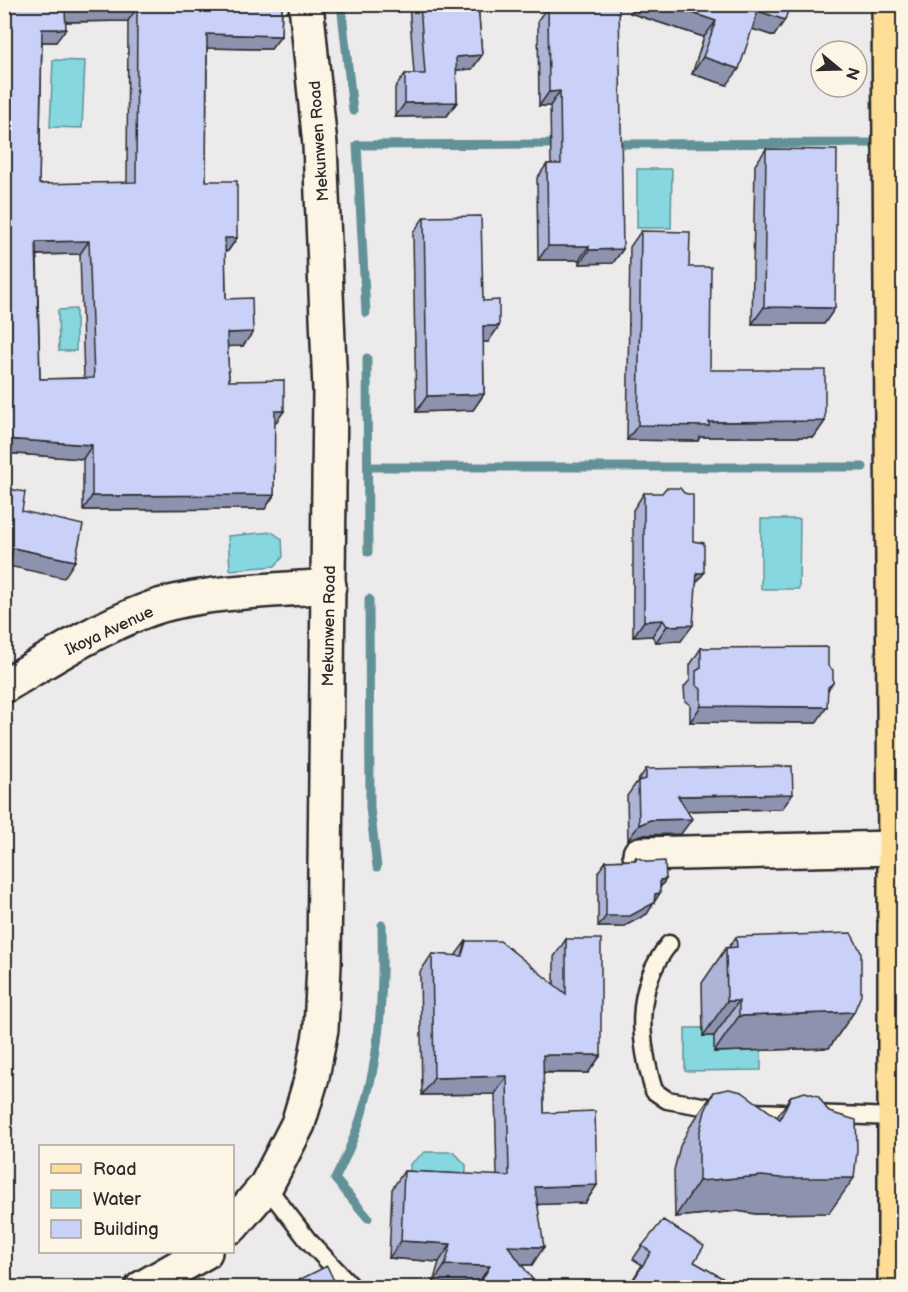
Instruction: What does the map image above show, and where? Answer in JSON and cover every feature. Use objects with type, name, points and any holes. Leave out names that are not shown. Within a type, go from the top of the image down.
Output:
[{"type":"main road","points":[[889,4],[895,848],[899,1060],[895,1117],[895,1287]]},
{"type":"street","name":"Mekunwen Road","points":[[234,1224],[266,1186],[298,1124],[312,1077],[321,1029],[330,390],[320,145],[306,4]]},
{"type":"street","name":"Ikoya Avenue","points":[[4,686],[82,639],[148,610],[203,597],[329,586]]},
{"type":"street","points":[[640,854],[895,848]]},
{"type":"street","points":[[141,1287],[201,1253]]},
{"type":"lane","points":[[669,944],[658,958],[649,981],[642,1015],[646,1062],[654,1091],[660,1096],[667,1100],[764,1114],[895,1117]]},
{"type":"lane","points":[[266,1186],[307,1239],[353,1287]]},
{"type":"water","points":[[53,60],[85,61],[82,128],[50,127]]},
{"type":"water","points":[[637,169],[672,169],[671,228],[637,228]]},
{"type":"water","points":[[76,309],[76,351],[59,351],[58,310]]},
{"type":"water","points":[[761,519],[800,519],[799,589],[761,589]]},
{"type":"water","points":[[272,532],[282,539],[283,557],[275,566],[230,570],[228,536]]},
{"type":"water","points":[[761,1027],[761,1070],[685,1071],[685,1028]]},
{"type":"water","points":[[425,1152],[454,1152],[466,1165],[466,1172],[455,1181],[410,1172],[410,1164]]},
{"type":"building","points":[[7,4],[282,5],[281,36],[207,34],[206,181],[237,181],[237,238],[225,238],[226,299],[252,298],[253,332],[227,333],[229,381],[284,380],[284,411],[275,411],[274,495],[92,496],[92,445],[4,439],[4,183]],"holes":[[[137,8],[136,182],[39,184],[42,29],[66,29],[65,9]],[[89,241],[94,378],[40,379],[36,242]]]},
{"type":"building","points":[[420,4],[478,4],[482,55],[456,57],[457,102],[405,103],[405,74],[425,74]]},
{"type":"building","points":[[666,4],[790,4],[785,20],[758,11],[739,69],[703,57],[716,21]]},
{"type":"building","points":[[619,5],[623,249],[589,250],[589,246],[548,246],[547,164],[561,164],[560,91],[549,92],[548,6]]},
{"type":"building","points":[[766,149],[837,150],[835,308],[764,307]]},
{"type":"building","points":[[481,216],[483,301],[499,300],[499,326],[483,326],[484,394],[427,396],[424,217]]},
{"type":"building","points":[[641,231],[690,232],[689,267],[711,267],[710,370],[825,370],[825,421],[709,422],[709,426],[638,425]]},
{"type":"building","points":[[4,488],[25,492],[22,511],[83,525],[75,561],[13,548],[8,572],[4,571]]},
{"type":"building","points":[[666,488],[680,488],[684,493],[693,495],[693,541],[704,543],[704,573],[697,573],[693,625],[667,626],[663,620],[644,621],[644,493],[662,493]]},
{"type":"building","points":[[828,647],[828,666],[833,670],[833,683],[828,687],[827,707],[701,706],[701,689],[696,685],[696,671],[701,668],[701,648]]},
{"type":"building","points":[[792,766],[793,794],[678,796],[692,819],[650,820],[639,825],[638,781],[646,779],[646,769]]},
{"type":"building","points":[[636,857],[648,862],[665,861],[666,879],[660,880],[660,893],[655,894],[654,903],[630,916],[606,916],[606,861],[636,860]]},
{"type":"building","points":[[851,933],[861,952],[861,995],[854,1012],[739,1016],[739,1001],[727,1001],[726,948],[737,947],[736,937]]},
{"type":"building","points":[[566,939],[601,939],[601,1055],[543,1055],[544,1113],[595,1111],[597,1185],[535,1187],[544,1247],[508,1246],[538,1287],[478,1287],[490,1266],[445,1265],[451,1244],[401,1241],[404,1171],[509,1176],[507,1076],[434,1078],[432,954],[462,956],[466,941],[500,941],[566,994]]},
{"type":"building","points":[[729,1089],[742,1092],[780,1119],[791,1096],[805,1092],[818,1096],[829,1112],[856,1120],[857,1150],[854,1178],[762,1176],[699,1181],[699,1135],[705,1111],[714,1092]]},
{"type":"building","points":[[663,1220],[704,1246],[694,1262],[738,1287],[629,1287],[651,1252],[642,1246]]},
{"type":"building","points":[[327,1266],[337,1287],[285,1287]]},
{"type":"waterway","points":[[341,4],[353,111]]},
{"type":"waterway","points":[[611,144],[882,143]]},
{"type":"waterway","points":[[366,313],[357,145],[561,144]]},
{"type":"waterway","points":[[367,358],[368,552]]},
{"type":"waterway","points":[[369,467],[863,467]]},
{"type":"waterway","points":[[369,599],[370,808],[377,867]]},
{"type":"waterway","points":[[368,1218],[335,1179],[361,1118],[375,1055],[382,992],[382,925]]}]
